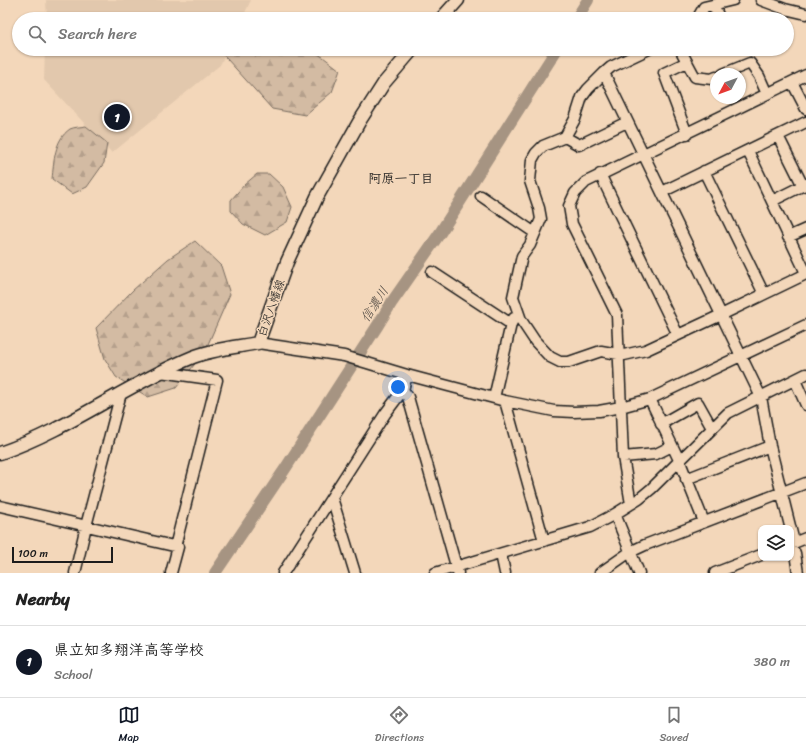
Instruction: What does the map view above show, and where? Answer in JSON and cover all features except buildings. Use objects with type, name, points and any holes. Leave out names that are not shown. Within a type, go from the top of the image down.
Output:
[{"type":"main road","points":[[447,12],[458,0]]},
{"type":"main road","name":"白沢八幡線","points":[[1,453],[19,447],[38,438],[160,372],[195,356],[226,348],[258,343],[287,262],[317,197],[359,122],[384,83],[407,56]]},
{"type":"street","points":[[761,0],[785,9],[806,14]]},
{"type":"street","points":[[701,12],[704,7],[723,2],[721,12]]},
{"type":"street","points":[[631,56],[611,67],[588,89],[582,97],[575,119],[565,137],[543,146],[536,152],[532,160],[530,181],[541,219],[530,245],[522,256],[513,298],[521,320],[535,340],[550,357],[560,362],[569,362],[601,351],[624,355],[656,347],[806,273],[748,151]]},
{"type":"street","points":[[684,56],[695,77],[710,79]]},
{"type":"street","points":[[687,62],[664,73],[687,134]]},
{"type":"street","points":[[738,68],[750,63],[759,76],[767,94]]},
{"type":"street","points":[[604,73],[761,397],[770,446],[789,525]]},
{"type":"street","points":[[631,504],[624,457],[617,315],[572,224],[569,206],[575,194],[586,182],[600,174],[687,134],[806,75]]},
{"type":"street","points":[[792,82],[806,109]]},
{"type":"street","points":[[565,137],[579,145],[627,122]]},
{"type":"street","points":[[662,192],[806,122]]},
{"type":"street","points":[[772,201],[804,185],[778,136]]},
{"type":"street","points":[[704,171],[764,294]]},
{"type":"street","points":[[600,174],[678,335]]},
{"type":"street","points":[[481,196],[535,233]]},
{"type":"street","points":[[788,237],[806,229]]},
{"type":"street","points":[[432,272],[511,324]]},
{"type":"street","points":[[494,398],[511,324],[517,311]]},
{"type":"street","points":[[258,343],[344,356],[407,375],[505,401],[554,411],[599,411],[650,399],[806,325]]},
{"type":"street","points":[[160,372],[217,380],[175,547]]},
{"type":"street","points":[[435,573],[457,570],[501,554],[590,527],[615,514],[639,499],[680,462],[728,413],[806,374]]},
{"type":"street","points":[[283,573],[377,427],[403,390],[407,375]]},
{"type":"street","points":[[795,380],[806,405]]},
{"type":"street","points":[[403,390],[408,397],[457,570]]},
{"type":"street","points":[[75,573],[121,393]]},
{"type":"street","points":[[650,399],[680,462],[704,522]]},
{"type":"street","points":[[505,401],[544,541]]},
{"type":"street","points":[[661,424],[698,403],[712,428]]},
{"type":"street","points":[[624,457],[656,454],[672,446]]},
{"type":"street","points":[[686,480],[770,446]]},
{"type":"street","points":[[600,573],[630,552],[782,491],[806,483]]},
{"type":"street","points":[[332,498],[355,573]]},
{"type":"street","points":[[0,507],[178,547],[171,573]]},
{"type":"street","points":[[615,514],[639,573]]},
{"type":"street","points":[[798,573],[794,546],[806,538]]},
{"type":"street","points":[[501,554],[505,573]]},
{"type":"street","points":[[715,573],[758,556]]},
{"type":"shaded area","points":[[46,0],[251,0],[245,12],[47,12]]},
{"type":"shaded area","points":[[45,56],[224,56],[220,65],[112,153],[44,80]]},
{"type":"green space","points":[[224,56],[321,56],[340,70],[332,92],[305,115],[272,109]]},
{"type":"green space","points":[[86,126],[107,143],[104,163],[87,187],[72,194],[52,179],[54,159],[58,145],[65,134],[70,129]]},
{"type":"green space","points":[[257,174],[269,174],[283,187],[292,207],[287,222],[265,235],[243,224],[231,211],[231,200],[244,185]]},
{"type":"green space","points":[[195,241],[221,266],[230,294],[205,351],[176,388],[148,397],[116,377],[105,359],[96,328],[133,290],[168,259]]},
{"type":"waterway","name":"信濃川","points":[[580,12],[588,0]]},
{"type":"waterway","name":"信濃川","points":[[215,573],[285,469],[392,302],[440,233],[553,56]]},
{"type":"place","name":"県立知多翔洋高等学校","points":[[117,117]]},
{"type":"district","name":"阿原一丁目","points":[[401,178]]}]
